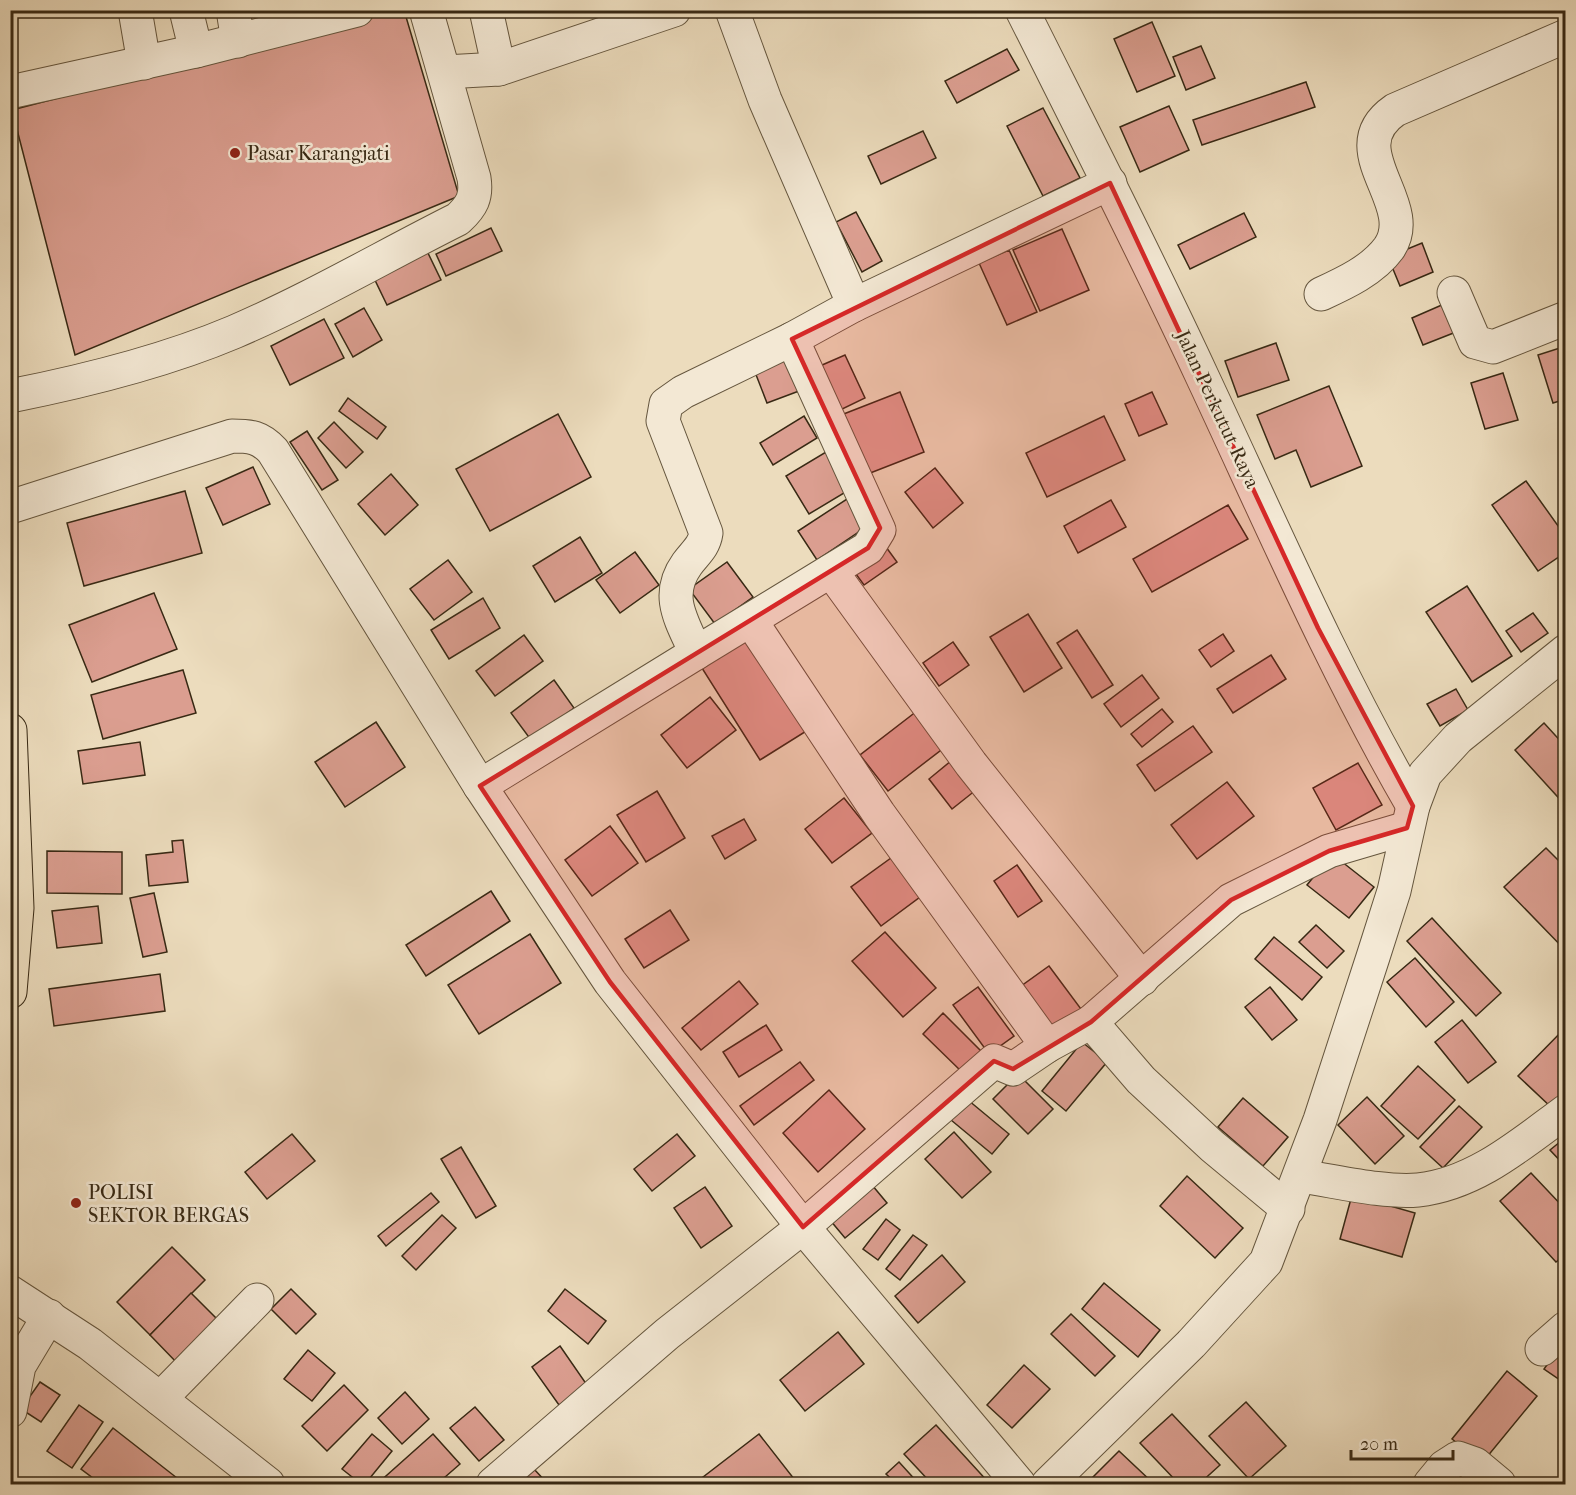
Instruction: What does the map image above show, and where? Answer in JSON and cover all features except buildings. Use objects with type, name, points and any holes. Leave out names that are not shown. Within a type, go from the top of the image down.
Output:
[{"type":"highway","points":[[10,730],[17,858],[17,908],[10,992]]},
{"type":"street","points":[[135,10],[144,63]]},
{"type":"street","points":[[186,10],[196,51]]},
{"type":"street","points":[[10,396],[74,384],[191,349],[233,332],[282,310],[458,219],[469,209],[476,190],[426,10]]},
{"type":"street","points":[[486,10],[499,69]]},
{"type":"street","points":[[445,72],[499,69],[674,10]]},
{"type":"street","points":[[732,10],[765,100],[854,305]]},
{"type":"street","name":"Jalan Perkutut Raya","points":[[1022,10],[1110,183],[1318,628],[1378,746],[1410,817]]},
{"type":"street","points":[[10,92],[196,51],[236,26],[337,13]]},
{"type":"street","points":[[1321,294],[1371,266],[1390,247],[1397,224],[1389,190],[1379,174],[1373,150],[1376,131],[1385,116],[1566,36]]},
{"type":"street","points":[[696,653],[674,595],[680,574],[704,544],[706,532],[704,521],[663,421],[666,404],[683,392],[792,339],[854,305],[1110,183]]},
{"type":"street","points":[[1454,293],[1475,342],[1483,346],[1493,347],[1566,318]]},
{"type":"street","points":[[480,786],[868,548],[878,536],[879,526],[792,339]]},
{"type":"street","points":[[10,507],[232,435],[253,436],[263,441],[273,451],[480,786],[610,982],[803,1227],[1019,1485]]},
{"type":"street","points":[[831,571],[971,764],[1142,979]]},
{"type":"street","points":[[751,621],[879,813],[1047,1046]]},
{"type":"street","points":[[1048,1485],[1124,1412],[1266,1262],[1300,1176],[1373,957],[1394,891],[1410,817],[1425,774],[1439,756],[1508,696],[1563,659]]},
{"type":"street","points":[[493,1485],[667,1334],[803,1227],[994,1060],[1014,1069],[1047,1046],[1091,1022],[1231,900],[1329,851],[1410,817]]},
{"type":"street","points":[[1091,1022],[1148,1087],[1212,1146],[1288,1209]]},
{"type":"street","points":[[1300,1176],[1417,1190],[1454,1184],[1512,1151],[1566,1111]]},
{"type":"street","points":[[10,1292],[49,1316],[160,1399],[268,1485]]},
{"type":"street","points":[[160,1399],[257,1300]]},
{"type":"street","points":[[10,1411],[19,1366],[49,1316]]},
{"type":"street","points":[[1430,1485],[1444,1467],[1458,1458],[1475,1464],[1499,1485]]},
{"type":"highlighted area","points":[[1110,183],[1318,628],[1413,806],[1407,828],[1329,851],[1231,900],[1091,1022],[1013,1069],[994,1061],[803,1227],[610,982],[480,786],[868,548],[880,528],[792,339]]},
{"type":"place","name":"Pasar Karangjati","points":[[235,153]]},
{"type":"place","name":"POLISI SEKTOR BERGAS","points":[[76,1203]]}]
